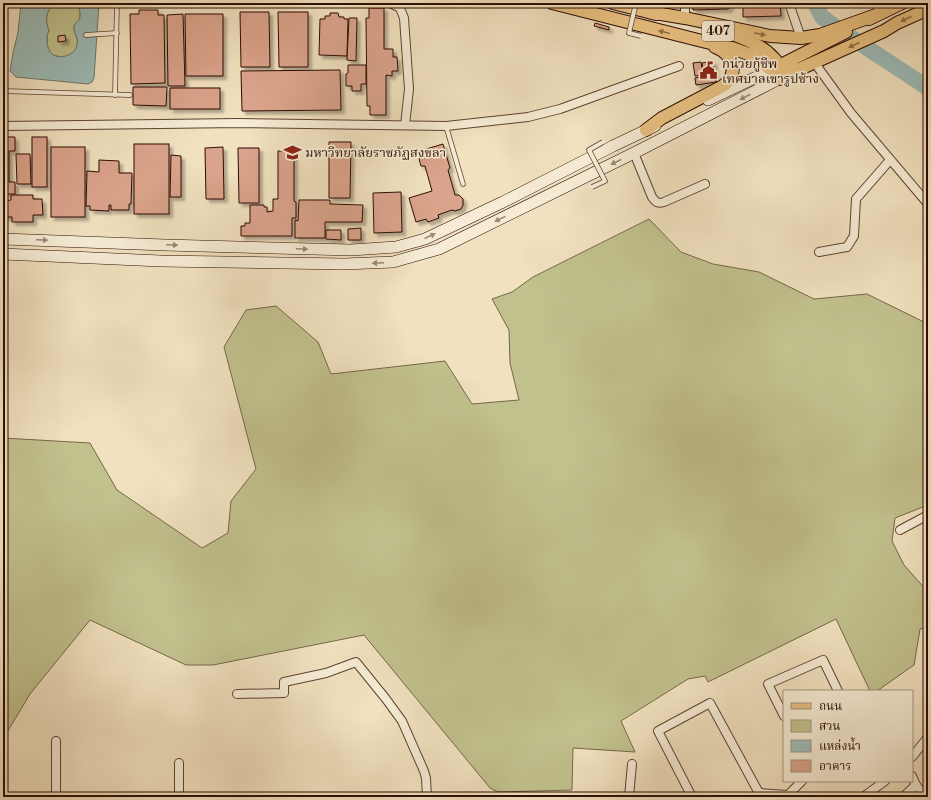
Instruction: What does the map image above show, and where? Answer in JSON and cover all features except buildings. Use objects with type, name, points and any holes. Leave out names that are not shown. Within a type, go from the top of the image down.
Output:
[{"type":"main road","name":"407","points":[[552,3],[732,48],[754,56],[778,72]]},
{"type":"main road","name":"407","points":[[613,3],[738,36],[767,51],[778,72]]},
{"type":"main road","points":[[3,254],[161,261],[344,264],[393,262],[439,249],[634,153],[778,72],[822,39],[878,10],[902,3]]},
{"type":"main road","points":[[3,239],[351,250],[396,247],[425,239],[475,216],[646,130],[778,72],[799,69],[884,31],[897,23],[928,9]]},
{"type":"main road","points":[[649,12],[770,36],[822,39]]},
{"type":"main road","points":[[646,130],[662,118],[723,86],[729,81],[733,70],[731,59],[725,51],[702,41]]},
{"type":"street","points":[[390,3],[400,8],[404,18],[409,89],[406,125]]},
{"type":"street","points":[[685,3],[685,18]]},
{"type":"street","points":[[789,3],[801,38]]},
{"type":"street","points":[[819,60],[851,113],[890,160],[927,201]]},
{"type":"street","points":[[3,126],[238,123],[446,126],[528,117],[560,109],[679,66]]},
{"type":"street","points":[[634,153],[652,197],[659,204],[705,184]]},
{"type":"street","points":[[819,252],[847,247],[854,236],[856,199],[890,160]]},
{"type":"street","points":[[900,530],[928,515]]},
{"type":"street","points":[[783,714],[768,684],[823,660],[838,690]]},
{"type":"street","points":[[237,694],[284,693],[284,682],[326,673],[356,662],[402,721],[424,771],[427,797]]},
{"type":"street","points":[[692,797],[658,731],[710,703],[759,795],[787,796],[801,782]]},
{"type":"street","points":[[913,756],[928,737]]},
{"type":"street","points":[[56,741],[56,797]]},
{"type":"street","points":[[179,764],[179,797]]},
{"type":"street","points":[[629,797],[632,764]]},
{"type":"street","points":[[903,797],[921,791],[913,778]]},
{"type":"street","points":[[863,797],[884,782]]},
{"type":"lane","points":[[115,95],[118,3]]},
{"type":"lane","points":[[636,3],[629,33],[641,36]]},
{"type":"lane","points":[[86,35],[117,33]]},
{"type":"lane","points":[[3,91],[130,95]]},
{"type":"lane","points":[[446,126],[463,184]]},
{"type":"lane","points":[[592,187],[605,181],[589,150],[603,142]]},
{"type":"green space","points":[[72,3],[79,8],[80,16],[79,20],[74,26],[77,40],[76,49],[67,56],[59,57],[52,54],[48,47],[47,34],[49,31],[47,26],[47,17],[50,9],[57,4]]},
{"type":"green space","points":[[649,219],[681,252],[713,264],[759,272],[814,299],[867,294],[928,324],[928,505],[895,518],[892,541],[904,565],[928,592],[928,627],[920,629],[914,665],[878,690],[870,690],[836,619],[708,682],[705,676],[688,679],[621,721],[635,752],[573,748],[572,790],[498,792],[490,788],[364,635],[213,665],[186,665],[90,620],[30,694],[3,739],[3,438],[90,443],[117,490],[202,548],[228,533],[231,501],[256,469],[224,347],[246,310],[276,306],[318,342],[331,374],[445,361],[472,404],[519,400],[510,363],[509,330],[492,299],[512,292],[533,277]]},
{"type":"water","points":[[21,3],[62,3],[57,4],[50,9],[47,17],[47,26],[49,31],[47,34],[48,47],[52,54],[59,57],[71,54],[76,49],[77,45],[74,27],[79,20],[80,12],[79,8],[72,3],[99,3],[94,78],[92,82],[88,84],[16,77],[10,71],[18,32]]},
{"type":"waterway","points":[[815,3],[822,17],[928,88]]},
{"type":"place","name":"กน่วยกู้ชีพ เทศบาลเขารูปช้าง","points":[[709,70]]},
{"type":"place","name":"มหาวิทยาลัยราชภัฏสงขลา","points":[[292,152]]}]
